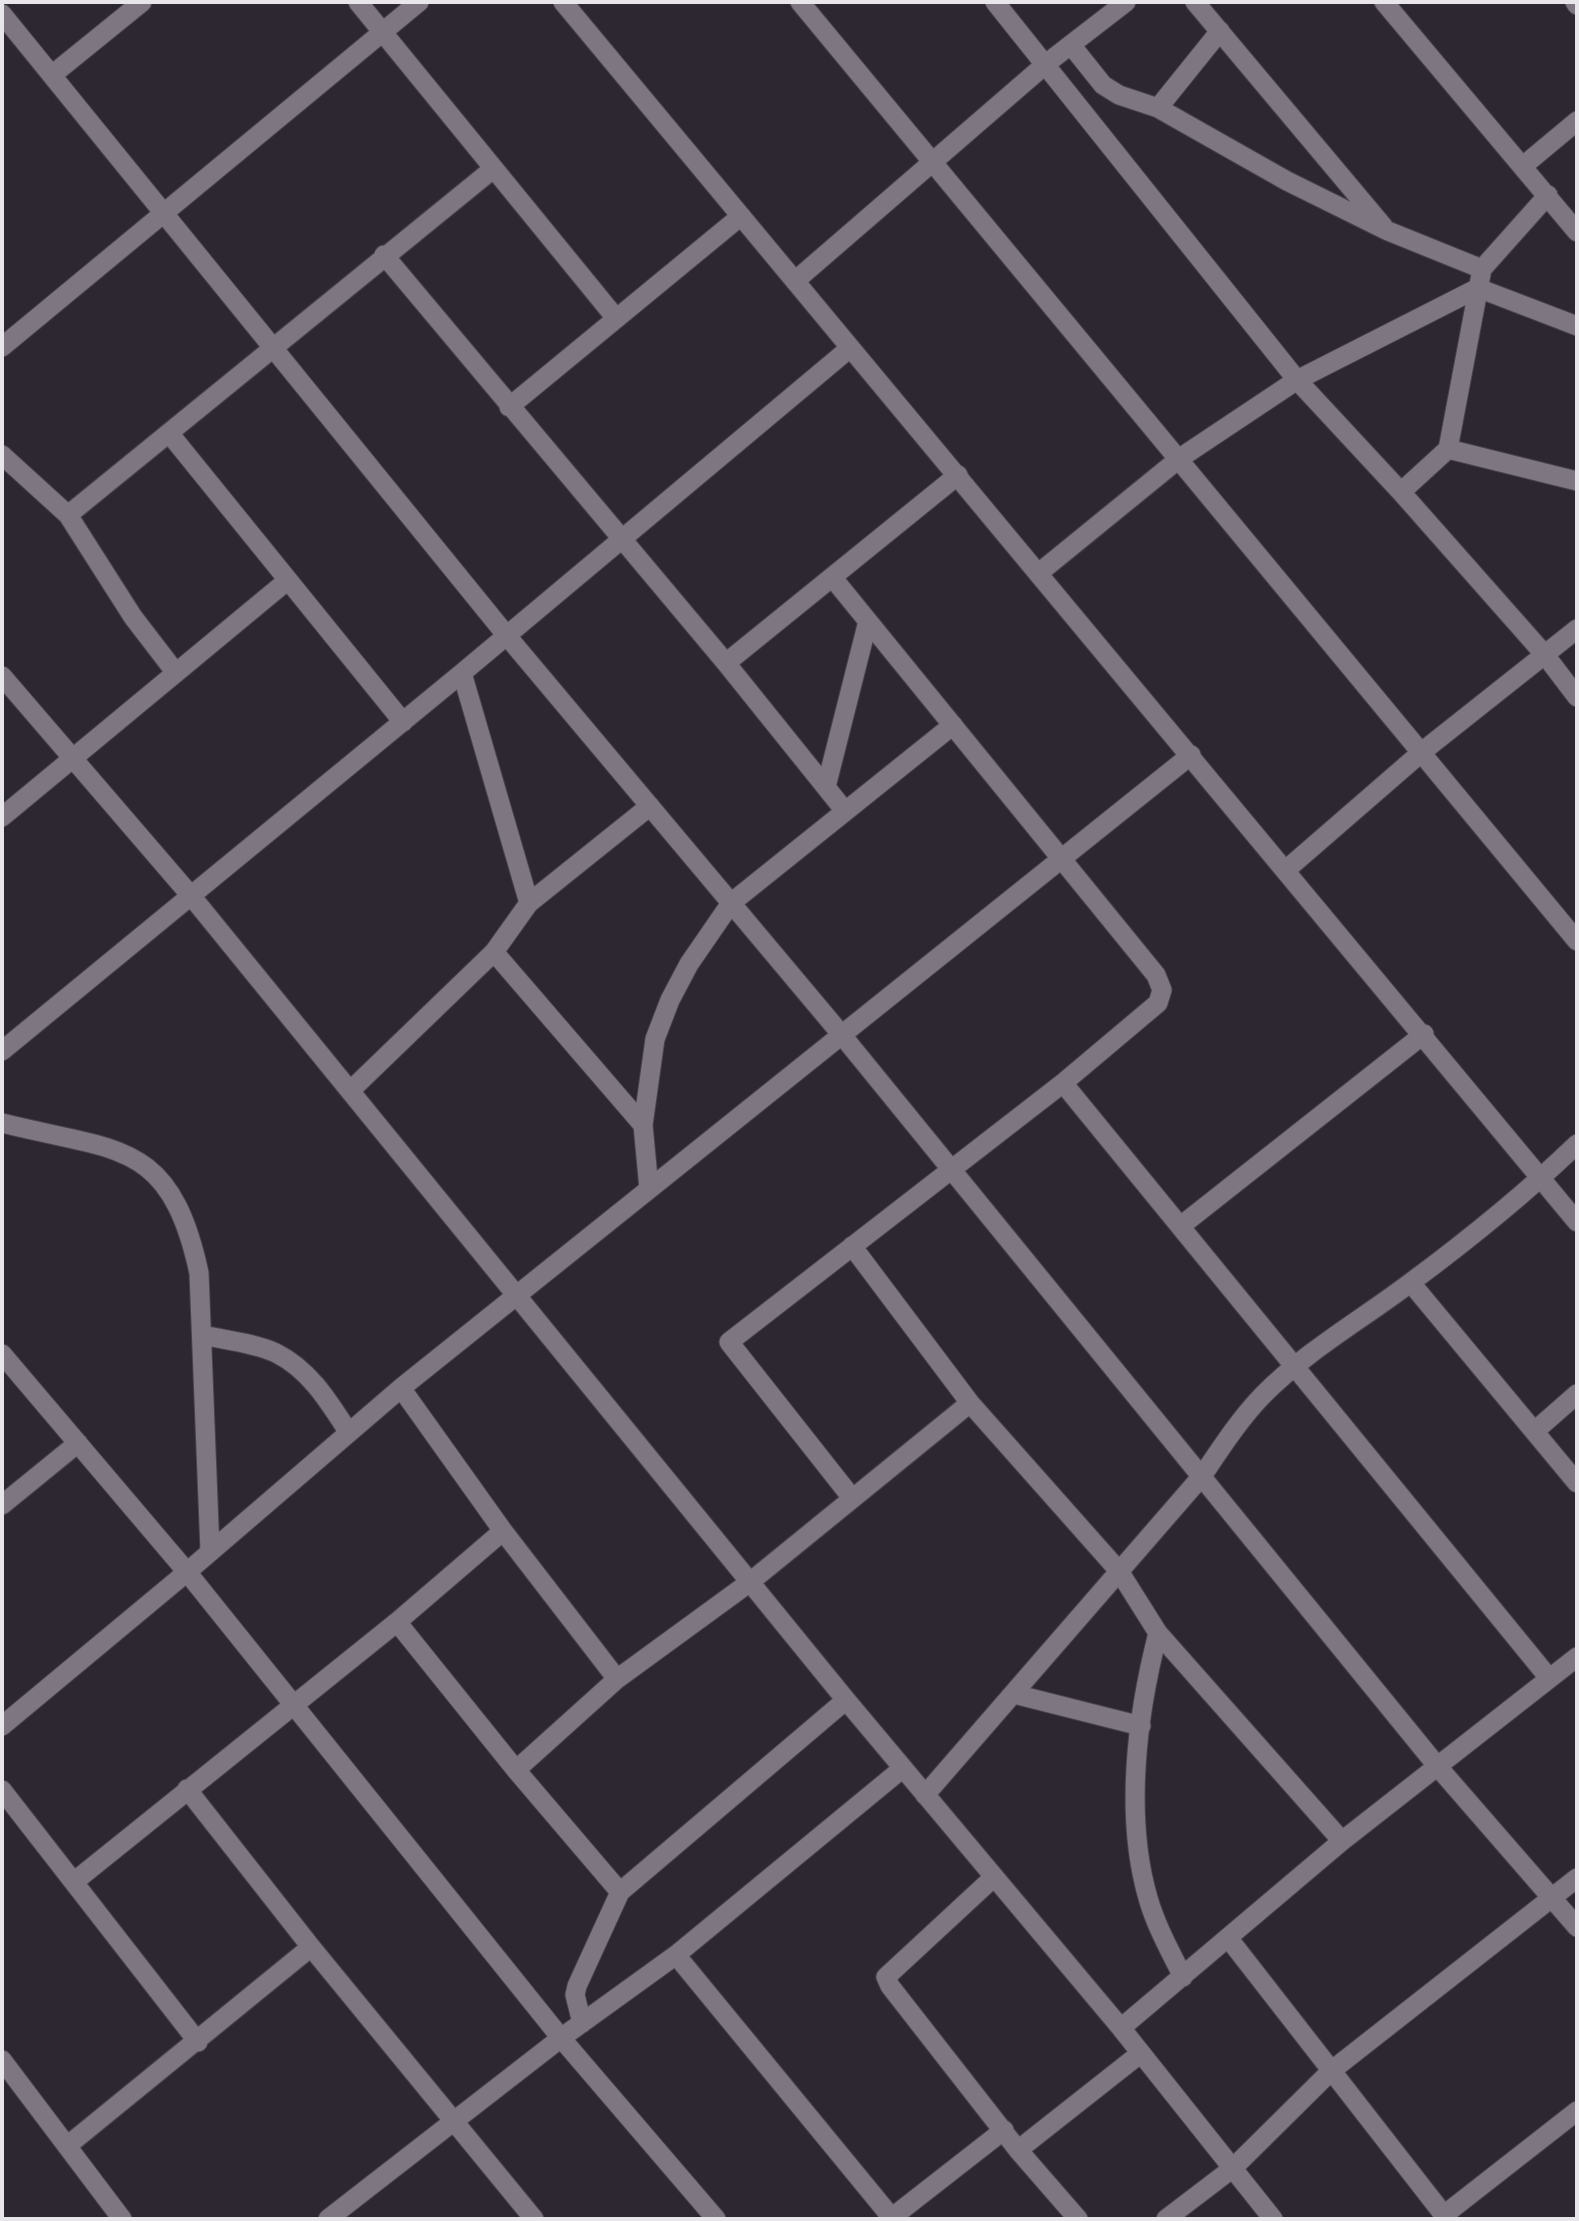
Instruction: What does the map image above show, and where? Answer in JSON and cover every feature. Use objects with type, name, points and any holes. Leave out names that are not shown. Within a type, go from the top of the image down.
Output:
[{"type":"street","points":[[52,75],[142,2]]},
{"type":"street","points":[[358,2],[615,317]]},
{"type":"street","points":[[2,347],[419,2]]},
{"type":"street","points":[[563,2],[1287,869],[1577,1222]]},
{"type":"street","points":[[800,2],[932,164],[1423,751],[1577,941]]},
{"type":"street","points":[[995,2],[1047,63],[1297,380],[1401,492],[1545,655],[1577,697]]},
{"type":"street","points":[[795,281],[1047,63],[1126,2]]},
{"type":"street","points":[[1195,2],[1388,231]]},
{"type":"street","points":[[1384,2],[1577,232]]},
{"type":"street","points":[[2,14],[507,636],[841,1034],[1438,1767],[1554,1897],[1577,1927]]},
{"type":"street","points":[[1158,108],[1220,31]]},
{"type":"street","points":[[1071,45],[1103,85],[1119,95],[1158,108],[1287,181],[1577,326]]},
{"type":"street","points":[[1523,166],[1577,121]]},
{"type":"street","points":[[68,515],[384,255],[493,169]]},
{"type":"street","points":[[1040,572],[1180,458],[1297,380],[1480,278],[1548,195]]},
{"type":"street","points":[[509,407],[615,317],[741,216]]},
{"type":"street","points":[[384,255],[726,663],[845,811]]},
{"type":"street","points":[[1401,492],[1448,449],[1480,278]]},
{"type":"street","points":[[2,1051],[463,673],[850,348]]},
{"type":"street","points":[[169,433],[403,722]]},
{"type":"street","points":[[1448,449],[1577,481]]},
{"type":"street","points":[[2,455],[68,515],[133,617],[176,673]]},
{"type":"street","points":[[726,663],[958,475]]},
{"type":"street","points":[[832,577],[1156,975],[1162,990],[1158,1003],[1063,1083],[729,1342],[852,1498]]},
{"type":"street","points":[[2,817],[288,580]]},
{"type":"street","points":[[826,787],[868,621]]},
{"type":"street","points":[[1287,869],[1423,751],[1577,629]]},
{"type":"street","points":[[463,673],[529,903]]},
{"type":"street","points":[[2,676],[192,897],[515,1297],[846,1700],[1121,2028],[1273,2219]]},
{"type":"street","points":[[649,1189],[643,1125],[655,1039],[670,1000],[689,964],[731,903],[953,725]]},
{"type":"street","points":[[2,1726],[401,1388],[1191,755]]},
{"type":"street","points":[[350,1091],[494,952],[529,903],[650,806]]},
{"type":"street","points":[[494,952],[643,1125]]},
{"type":"street","points":[[1182,1225],[1424,1034]]},
{"type":"street","points":[[1063,1083],[1182,1225],[1549,1678]]},
{"type":"street","points":[[2,1123],[118,1149],[139,1160],[159,1177],[177,1202],[191,1235],[199,1273],[210,1551]]},
{"type":"street","points":[[925,1795],[1202,1476],[1238,1423],[1294,1365],[1411,1283],[1542,1178],[1577,1144]]},
{"type":"street","points":[[852,1246],[970,1403],[1119,1571],[1158,1633],[1342,1841]]},
{"type":"street","points":[[1411,1283],[1536,1430],[1577,1483]]},
{"type":"street","points":[[202,1335],[275,1353],[283,1358],[300,1370],[322,1392],[349,1433]]},
{"type":"street","points":[[2,1354],[187,1572],[561,2038],[716,2219]]},
{"type":"street","points":[[401,1388],[503,1531],[617,1679]]},
{"type":"street","points":[[1536,1430],[1577,1394]]},
{"type":"street","points":[[516,1770],[617,1679],[750,1581],[970,1403]]},
{"type":"street","points":[[2,1505],[78,1443]]},
{"type":"street","points":[[75,1881],[397,1622],[503,1531]]},
{"type":"street","points":[[397,1622],[516,1770],[620,1892]]},
{"type":"street","points":[[1158,1633],[1148,1670],[1141,1726],[1136,1801],[1140,1858],[1148,1898],[1183,1977]]},
{"type":"street","points":[[1121,2028],[1342,1841],[1577,1657]]},
{"type":"street","points":[[1014,1693],[1141,1726]]},
{"type":"street","points":[[582,2023],[575,1995],[620,1892],[846,1700]]},
{"type":"street","points":[[328,2219],[561,2038],[676,1955],[903,1768]]},
{"type":"street","points":[[187,1789],[311,1947],[457,2121],[534,2219]]},
{"type":"street","points":[[2,1790],[198,2042]]},
{"type":"street","points":[[994,1877],[886,1977],[890,1986],[1018,2150],[1078,2219]]},
{"type":"street","points":[[1166,2219],[1233,2168],[1331,2071],[1577,1878]]},
{"type":"street","points":[[1229,1939],[1446,2217],[1574,2121]]},
{"type":"street","points":[[67,2146],[198,2042],[311,1947]]},
{"type":"street","points":[[676,1955],[891,2218],[1004,2130]]},
{"type":"street","points":[[1018,2150],[1141,2053]]},
{"type":"street","points":[[2,2060],[122,2219]]}]
